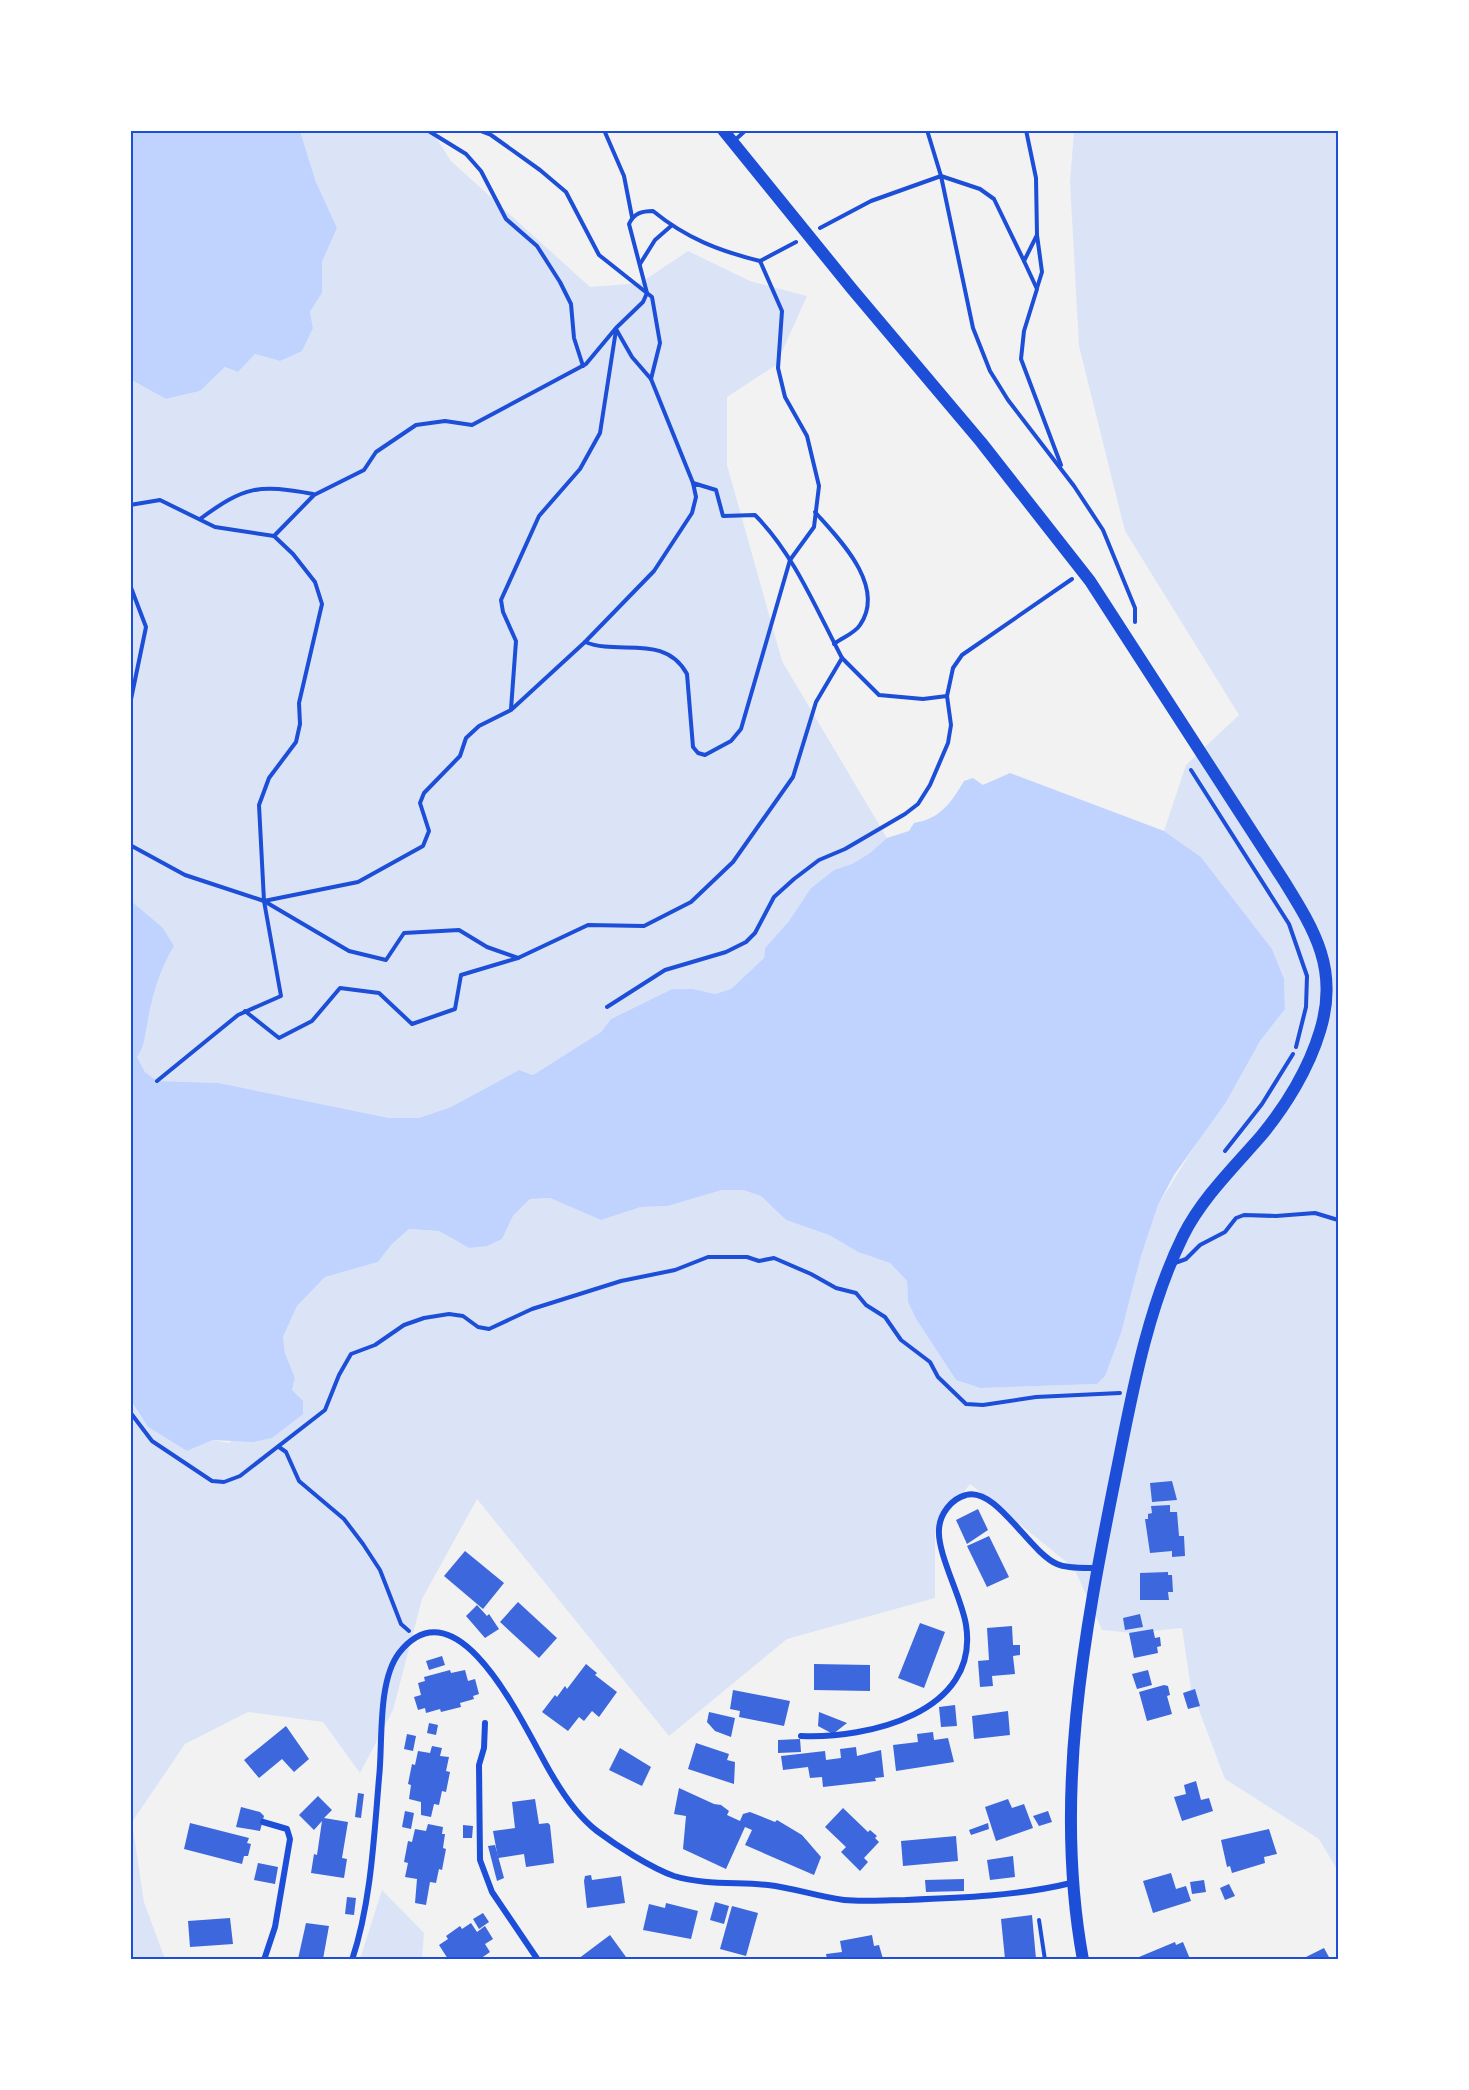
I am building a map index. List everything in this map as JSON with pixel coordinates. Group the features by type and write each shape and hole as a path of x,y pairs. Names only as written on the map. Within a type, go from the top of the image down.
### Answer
{"main road":[{"path":"723,130 808,236 981,442 1090,581 1305,915 1322,950 1328,993 1320,1032 1286,1103 1188,1226 1169,1266 1132,1393 1097,1568 1074,1732 1071,1883 1083,1959"}],"street":[{"path":"801,1736 826,1737 872,1730 914,1714 948,1692 967,1654 966,1625 941,1543 939,1529 944,1511 958,1498 975,1493 985,1497 1029,1542 1058,1565 1097,1568"},
{"path":"352,1959 368,1880 380,1775 382,1713 390,1673 398,1654 416,1638 449,1635 460,1639 474,1650 499,1683 554,1778 590,1825 622,1847 671,1875 692,1880 781,1887 855,1901 944,1899 1071,1883"},
{"path":"485,1723 484,1748 479,1765 480,1860 492,1892 538,1959"},
{"path":"264,1822 287,1829 290,1839 275,1927 264,1959"}],"lane":[{"path":"732,142 746,130"},
{"path":"1169,1266 1186,1259 1200,1245 1225,1232 1236,1218 1244,1215 1276,1216 1314,1213 1338,1220"},
{"path":"1039,1920 1045,1959"}],"path":[{"path":"427,130 466,154 481,171 506,219 543,255 571,304 574,338 583,366"},
{"path":"478,130 491,135 566,192 599,255 652,297 660,343 651,379"},
{"path":"604,130 624,176 632,218"},
{"path":"927,130 941,176 973,328 990,371 1008,400 1063,471 1103,530 1135,608 1135,650"},
{"path":"1026,130 1036,178 1037,235 1042,272 1024,331 1021,359 1063,471"},
{"path":"274,536 314,495 364,470 376,452 416,425 444,421 472,425 583,366 616,328 643,302 647,293 629,224 632,218 642,212 653,211 671,226 720,251 760,261 871,201 941,176 980,189 994,199 1037,289"},
{"path":"640,265 655,240 671,226"},
{"path":"1024,261 1037,235"},
{"path":"585,642 598,648 642,646 658,649 681,664 687,674 693,747 698,753 705,755 731,741 741,729 775,621 782,582 790,560 814,527 819,486 807,436 785,398 778,368 782,311 760,261"},
{"path":"264,901 358,882 423,846 429,831 420,803 424,793 460,756 466,738 478,726 511,710 585,642 654,571 692,513 696,497 693,483 651,379 632,357 616,328"},
{"path":"511,710 516,641 503,612 501,600 539,516 580,470 600,433 616,328"},
{"path":"693,483 716,490 723,516 755,515 772,532 790,560 842,658 879,695 922,699 947,696"},
{"path":"200,519 227,500 255,489 274,487 314,495"},
{"path":"130,505 160,500 215,527 274,536 293,554 315,582 322,604 299,703 300,724 296,742 269,778 259,805 264,901 281,996 245,1010 157,1081"},
{"path":"816,512 853,555 863,575 866,600 864,617 859,627 834,644"},
{"path":"607,1007 665,970 726,952 746,942 755,933 774,897 794,879 819,860 845,849 918,804 930,785 948,743 951,725 947,696 953,668 962,655 1069,579 1090,581"},
{"path":"130,585 146,627 130,704"},
{"path":"245,1010 279,1038 312,1021 340,988 379,993 412,1024 455,1009 461,975 518,958 588,925 644,926 691,902 733,862 793,777 816,702 842,658"},
{"path":"1190,768 1290,924 1307,976 1306,1007 1295,1051 1262,1104 1218,1160"},
{"path":"130,845 185,875 264,901 350,951 386,960 404,933 459,930 487,947 518,958"},
{"path":"130,1412 144,1433 161,1449 212,1481 221,1483 240,1476 325,1410 339,1375 351,1354 375,1345 404,1325 424,1317 449,1314 463,1316 478,1327 489,1329 532,1309 621,1281 675,1270 708,1257 747,1257 759,1261 774,1258 812,1274 836,1288 856,1293 866,1305 885,1317 901,1340 930,1362 938,1377 966,1404 983,1405 1036,1397 1132,1393"},
{"path":"1116,1392 1119,1382"},
{"path":"279,1447 286,1452 299,1481 344,1519 363,1544 380,1570 401,1624 416,1638"}],"shaded area":[{"path":"300,131 432,131 451,161 590,287 640,283 688,251 750,281 807,296 776,365 727,397 727,465 782,661 887,838 870,853 852,864 834,870 811,888 789,921 765,948 764,958 731,989 715,994 693,989 672,989 611,1019 601,1032 533,1075 519,1070 451,1107 419,1118 389,1118 219,1083 157,1081 145,1072 137,1057 144,1042 157,985 174,946 131,901 130,380 166,399 200,391 225,367 238,372 255,354 280,361 313,328 310,312 322,293 322,262 337,228 316,182"},
{"path":"1074,131 1338,131 1338,1871 1319,1839 1225,1779 1191,1689 1182,1628 1132,1633 1102,1630 1074,1568 970,1484 935,1530 935,1598 787,1639 669,1736 477,1499 422,1599 393,1710 360,1773 323,1722 248,1712 185,1744 132,1822 144,1902 165,1959 131,1959 130,1401 148,1427 187,1451 213,1440 229,1443 292,1390 295,1378 285,1353 283,1337 297,1306 325,1277 378,1262 392,1244 409,1229 439,1231 469,1248 502,1239 513,1216 530,1199 550,1198 601,1220 641,1207 668,1206 722,1190 743,1190 761,1196 786,1220 829,1235 858,1252 890,1263 907,1281 908,1302 916,1319 956,1380 980,1388 1097,1384 1158,1205 1260,1041 1285,1009 1284,980 1272,949 1201,857 1164,831 1186,765 1239,715 1125,531 1079,346 1070,182"},
{"path":"382,1890 424,1933 422,1959 360,1959"}],"water":[{"path":"130,131 300,131 316,182 337,228 322,262 322,293 310,312 313,328 302,351 280,361 255,354 238,372 225,367 200,391 166,399 131,380"},
{"path":"1010,773 1164,831 1201,857 1272,949 1284,979 1285,1009 1260,1041 1226,1102 1174,1175 1158,1205 1140,1259 1121,1333 1105,1376 1097,1384 980,1388 956,1380 916,1319 908,1302 907,1281 890,1263 858,1252 829,1235 786,1220 761,1196 743,1190 722,1190 668,1206 641,1207 601,1220 550,1198 530,1199 513,1216 502,1239 487,1246 469,1248 439,1231 409,1229 392,1244 378,1262 325,1277 297,1306 283,1337 285,1353 295,1378 292,1390 303,1401 303,1414 272,1438 253,1442 213,1440 187,1451 148,1427 131,1401 131,901 163,928 174,946 157,984 144,1042 137,1057 145,1072 157,1081 219,1083 389,1118 419,1118 451,1107 519,1070 533,1075 601,1032 611,1019 672,989 693,989 715,994 731,989 764,958 765,948 789,921 811,888 834,870 852,864 870,853 887,838 909,831 914,823 938,814 949,803 964,781 973,778 983,785"}],"building":[{"path":"1172,1481 1177,1500 1152,1502 1150,1483"},
{"path":"1170,1505 1170,1512 1177,1512 1179,1536 1184,1536 1185,1556 1172,1557 1172,1551 1150,1553 1145,1519 1148,1519 1148,1514 1152,1513 1151,1506"},
{"path":"978,1509 988,1530 967,1544 956,1520"},
{"path":"989,1536 1009,1577 987,1587 967,1546"},
{"path":"465,1551 504,1583 483,1609 444,1576"},
{"path":"1168,1572 1168,1575 1172,1575 1173,1592 1168,1592 1169,1600 1140,1600 1140,1573"},
{"path":"518,1602 557,1638 539,1658 500,1622"},
{"path":"477,1605 487,1616 489,1614 499,1629 485,1638 466,1616"},
{"path":"1140,1614 1143,1627 1125,1630 1123,1618"},
{"path":"920,1623 945,1632 924,1688 898,1678"},
{"path":"1012,1626 1013,1645 1020,1645 1020,1655 1013,1656 1015,1674 992,1676 993,1686 980,1687 978,1661 989,1660 987,1628"},
{"path":"1153,1629 1155,1638 1160,1637 1161,1646 1157,1647 1158,1653 1134,1658 1129,1633"},
{"path":"442,1656 445,1665 429,1670 426,1661"},
{"path":"586,1664 597,1673 595,1675 617,1692 599,1717 592,1711 584,1721 579,1717 568,1731 542,1712 555,1695 557,1697 565,1686 567,1689"},
{"path":"814,1664 870,1665 870,1691 814,1690"},
{"path":"450,1670 451,1673 465,1670 468,1681 475,1679 479,1694 473,1696 474,1699 460,1703 461,1707 441,1712 440,1709 426,1713 425,1708 418,1710 414,1697 421,1695 418,1683 425,1681 424,1677"},
{"path":"1148,1670 1152,1685 1137,1689 1132,1674"},
{"path":"1168,1686 1170,1695 1167,1696 1172,1714 1147,1721 1139,1692"},
{"path":"1195,1689 1200,1706 1188,1709 1183,1693"},
{"path":"733,1690 790,1701 784,1726 739,1717 740,1711 730,1709"},
{"path":"955,1705 957,1726 941,1727 939,1707"},
{"path":"1008,1711 1010,1735 974,1739 972,1716"},
{"path":"709,1712 735,1718 731,1737 715,1731 707,1722"},
{"path":"819,1712 847,1723 833,1734 818,1726"},
{"path":"429,1723 438,1725 436,1735 427,1733"},
{"path":"286,1726 309,1759 294,1772 282,1759 259,1778 244,1760"},
{"path":"933,1732 934,1740 948,1738 954,1762 896,1771 893,1745 918,1742 917,1734"},
{"path":"407,1734 416,1736 413,1751 404,1749"},
{"path":"800,1739 801,1752 778,1753 778,1740"},
{"path":"696,1743 729,1754 727,1760 735,1762 734,1784 688,1769"},
{"path":"432,1746 442,1748 440,1756 449,1757 446,1771 450,1772 446,1792 442,1791 439,1805 434,1804 431,1817 421,1815 421,1802 409,1799 411,1785 408,1784 412,1764 415,1765 418,1751 430,1753"},
{"path":"856,1747 857,1756 881,1750 884,1777 875,1778 876,1781 823,1787 822,1777 810,1778 808,1767 783,1770 781,1756 825,1751 826,1760 841,1758 840,1749"},
{"path":"620,1748 651,1767 642,1786 609,1770"},
{"path":"1196,1781 1201,1800 1209,1798 1213,1811 1182,1821 1174,1797 1186,1794 1184,1785"},
{"path":"679,1788 721,1805 729,1811 727,1815 740,1821 743,1814 750,1812 775,1822 777,1820 802,1835 821,1857 814,1875 745,1845 752,1830 745,1827 726,1869 683,1849 686,1816 674,1814"},
{"path":"358,1793 364,1794 361,1818 355,1817"},
{"path":"318,1796 332,1810 324,1818 348,1822 342,1858 347,1859 344,1878 311,1873 314,1854 317,1855 322,1821 314,1830 299,1815"},
{"path":"535,1799 539,1824 548,1823 550,1825 554,1863 526,1867 524,1854 498,1858 493,1831 515,1828 512,1802"},
{"path":"1008,1799 1012,1808 1024,1804 1033,1828 996,1841 985,1807"},
{"path":"241,1807 260,1812 264,1816 260,1831 236,1827"},
{"path":"843,1808 868,1832 870,1830 877,1836 875,1838 879,1842 864,1858 868,1862 860,1871 841,1852 846,1847 825,1827"},
{"path":"405,1811 414,1813 411,1829 402,1827"},
{"path":"1048,1811 1052,1822 1039,1826 1033,1816"},
{"path":"190,1823 249,1838 247,1843 251,1844 248,1856 244,1856 242,1864 184,1849"},
{"path":"988,1823 989,1829 971,1835 969,1830"},
{"path":"428,1824 443,1827 442,1834 445,1834 443,1848 446,1849 442,1870 439,1869 436,1883 430,1882 426,1905 415,1903 417,1879 405,1877 408,1863 404,1862 408,1841 412,1842 415,1829 426,1831"},
{"path":"463,1825 473,1826 472,1838 463,1838"},
{"path":"1269,1829 1277,1854 1264,1857 1265,1863 1232,1873 1230,1866 1227,1867 1221,1840"},
{"path":"956,1836 958,1861 903,1866 901,1841"},
{"path":"495,1845 504,1878 497,1881 488,1846"},
{"path":"1013,1856 1015,1877 990,1880 987,1860"},
{"path":"258,1863 278,1867 275,1884 254,1880"},
{"path":"1171,1873 1176,1889 1186,1886 1191,1901 1153,1913 1143,1881"},
{"path":"591,1875 592,1880 621,1876 625,1903 587,1908 584,1881 585,1876"},
{"path":"964,1879 964,1891 926,1892 925,1880"},
{"path":"1204,1880 1206,1892 1192,1894 1190,1882"},
{"path":"1229,1884 1235,1896 1225,1900 1220,1888"},
{"path":"347,1897 356,1898 354,1915 345,1914"},
{"path":"715,1902 729,1906 724,1924 710,1920"},
{"path":"666,1903 698,1911 691,1939 643,1930 649,1904 665,1908"},
{"path":"732,1906 758,1913 746,1956 720,1949"},
{"path":"483,1913 489,1922 479,1929 473,1919"},
{"path":"1032,1915 1036,1959 1005,1959 1001,1919"},
{"path":"230,1918 233,1944 190,1947 188,1921"},
{"path":"306,1923 329,1926 323,1959 298,1959"},
{"path":"471,1923 477,1932 485,1926 493,1939 485,1944 490,1952 480,1959 448,1959 439,1945 448,1939 446,1936 460,1926 462,1929"},
{"path":"610,1935 626,1957 623,1959 578,1959"},
{"path":"872,1935 874,1946 879,1945 883,1959 827,1959 826,1954 842,1952 840,1941"},
{"path":"1175,1942 1176,1945 1183,1942 1190,1959 1140,1959 1139,1957"},
{"path":"1324,1948 1330,1959 1302,1959"}]}
